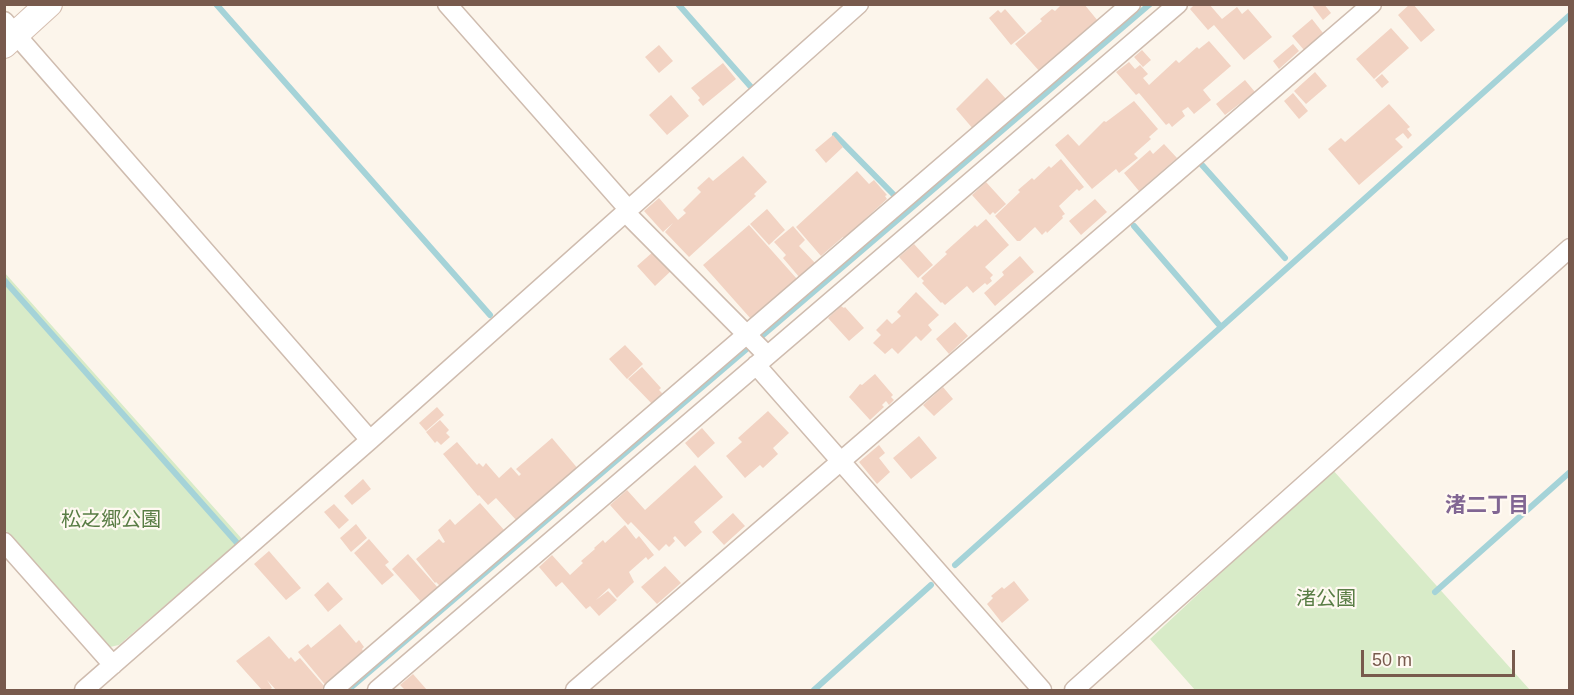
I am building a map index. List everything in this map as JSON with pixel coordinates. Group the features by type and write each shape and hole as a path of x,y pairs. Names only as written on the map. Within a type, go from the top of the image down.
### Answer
{"street":[{"path":"50,4 8,33 369,440"},
{"path":"447,4 627,211 756,348 841,461 1042,690"},
{"path":"84,690 859,4"},
{"path":"377,690 756,348 1131,4"},
{"path":"333,690 1178,4"},
{"path":"575,690 1372,4"},
{"path":"1074,690 1569,248"},
{"path":"4,542 113,665"}],"green space":[{"name":"松之郷公園","path":"4,272 242,539 119,645 110,647 5,530"},
{"name":"渚公園","path":"1332,469 1530,690 1195,690 1150,639"}],"building":[{"path":"1062,4 1084,4 1098,21 1041,73 1015,44 1042,21 1040,19 1052,9 1055,11"},
{"path":"1195,4 1209,4 1222,19 1237,7 1242,14 1248,9 1272,37 1244,60 1214,25 1208,30 1190,9"},
{"path":"1311,4 1324,4 1331,13 1323,20"},
{"path":"1413,4 1435,30 1421,42 1398,15"},
{"path":"1005,9 1026,33 1011,45 989,18 998,10 1001,13"},
{"path":"1312,19 1323,33 1304,50 1292,36"},
{"path":"1391,28 1409,48 1374,79 1356,59"},
{"path":"1209,41 1231,66 1203,90 1211,100 1194,114 1188,107 1182,111 1185,116 1172,127 1169,123 1166,125 1139,93 1136,95 1116,72 1129,62 1135,69 1140,65 1148,74 1143,78 1149,85 1176,60 1179,63 1197,47 1199,49"},
{"path":"1293,44 1299,51 1279,69 1273,61"},
{"path":"659,45 673,61 659,73 645,57"},
{"path":"1142,50 1151,60 1143,67 1134,57"},
{"path":"723,63 736,79 703,106 698,100 700,98 691,88"},
{"path":"1315,72 1327,86 1306,104 1294,91"},
{"path":"1382,74 1389,82 1382,88 1375,80"},
{"path":"987,78 1006,99 974,130 956,109"},
{"path":"1245,80 1255,92 1225,115 1216,104"},
{"path":"1293,93 1308,111 1299,119 1284,101"},
{"path":"671,95 689,116 667,135 649,115"},
{"path":"1134,101 1158,129 1149,137 1151,139 1134,154 1138,158 1119,173 1116,169 1092,189 1055,145 1068,134 1079,146 1104,121 1106,122"},
{"path":"1389,104 1410,127 1407,129 1412,135 1408,139 1403,133 1395,139 1403,147 1359,185 1328,149 1341,138 1345,142"},
{"path":"833,135 843,147 826,163 815,150"},
{"path":"1164,144 1177,158 1139,191 1124,173 1150,150 1153,154"},
{"path":"743,156 767,182 754,194 756,196 689,257 665,232 673,223 663,232 644,211 659,198 678,220 686,213 683,210 701,192 697,188 709,177 713,181"},
{"path":"1061,159 1084,187 1079,191 1077,189 1059,206 1065,214 1047,233 1046,231 1042,235 1035,227 1020,241 1017,241 995,216 1020,192 1018,190"},
{"path":"857,171 869,184 874,180 887,195 885,196 887,199 864,220 867,223 847,241 843,237 821,256 796,227"},
{"path":"986,182 1006,204 995,214 993,212 990,215 972,195"},
{"path":"1095,199 1107,212 1081,235 1069,221"},
{"path":"767,209 785,230 769,245 750,224"},
{"path":"986,219 1009,245 985,267 993,275 990,278 992,281 987,285 985,283 973,293 967,286 945,305 941,303 922,283 924,281 921,278 947,254 945,252 975,225 977,227"},
{"path":"749,225 797,279 751,319 703,265"},
{"path":"793,226 805,240 799,246 816,264 800,278 783,258 786,255 774,242"},
{"path":"914,244 933,265 918,278 899,257"},
{"path":"654,251 672,270 655,286 637,266"},
{"path":"1020,256 1034,272 995,306 984,293"},
{"path":"916,292 939,315 928,325 932,330 921,341 916,336 898,354 892,348 885,354 873,343 881,335 876,330 887,319 892,324 901,316 897,312"},
{"path":"841,306 845,307 864,328 849,341 828,318"},
{"path":"955,322 968,336 949,354 936,339"},
{"path":"625,345 643,364 627,379 609,359"},
{"path":"642,367 661,388 659,390 665,396 654,406 628,379"},
{"path":"875,374 893,395 891,397 894,400 889,405 886,401 882,405 884,407 870,420 849,397 860,384 862,385"},
{"path":"943,387 953,399 934,416 923,405"},
{"path":"437,407 444,415 426,431 419,423"},
{"path":"768,411 789,433 773,448 778,454 763,468 760,465 745,478 726,456 742,442 738,438"},
{"path":"440,420 449,430 446,433 450,437 441,445 437,441 435,443 426,432"},
{"path":"702,428 715,443 698,458 685,443"},
{"path":"919,436 937,458 911,479 893,458"},
{"path":"552,438 579,470 567,476 555,487 556,489 517,521 496,498 488,505 478,496 443,454 457,442 477,465 479,463 483,467 486,463 499,478 511,467 519,476 521,474 516,469"},
{"path":"879,445 885,453 879,458 890,472 877,484 859,462"},
{"path":"695,465 723,497 694,522 702,532 685,547 675,536 673,538 675,541 669,547 666,544 659,551 631,522 628,525 610,505 627,490 645,510"},
{"path":"363,479 371,489 352,505 344,496"},
{"path":"480,503 505,531 465,568 463,566 440,586 416,559 439,539 445,542 438,530 450,519 455,525"},
{"path":"334,504 349,520 339,529 324,512"},
{"path":"733,513 745,526 724,545 712,532"},
{"path":"356,524 367,538 351,552 340,538"},
{"path":"625,525 636,539 639,536 654,555 648,560 646,557 629,572 634,582 617,598 609,588 596,600 608,591 617,600 599,616 590,606 586,609 562,582 556,587 539,567 552,555 570,575 594,548 603,540 605,543"},
{"path":"369,539 389,562 385,565 394,575 382,585 354,553"},
{"path":"269,551 301,588 286,600 254,564"},
{"path":"408,554 439,589 422,603 392,569"},
{"path":"665,566 681,583 657,604 641,587"},
{"path":"1014,581 1029,600 1002,623 987,604 993,598 991,596"},
{"path":"328,582 343,599 328,612 314,595"},
{"path":"340,624 356,643 359,640 364,647 363,651 327,687 298,652 308,644 311,648"},
{"path":"269,636 289,659 291,657 295,662 300,658 325,687 320,690 276,690 267,680 272,688 262,690 236,661"},
{"path":"413,674 427,690 405,690 400,685"}],"waterway":[{"path":"216,4 490,315"},
{"path":"678,4 751,87"},
{"path":"348,690 1150,4"},
{"path":"955,565 1570,15"},
{"path":"835,135 895,196"},
{"path":"1202,165 1285,258"},
{"path":"1134,226 1221,327"},
{"path":"4,280 238,544"},
{"path":"1435,592 1570,472"},
{"path":"814,690 931,585"}],"district":[{"name":"渚二丁目","path":"1487,506"}]}
